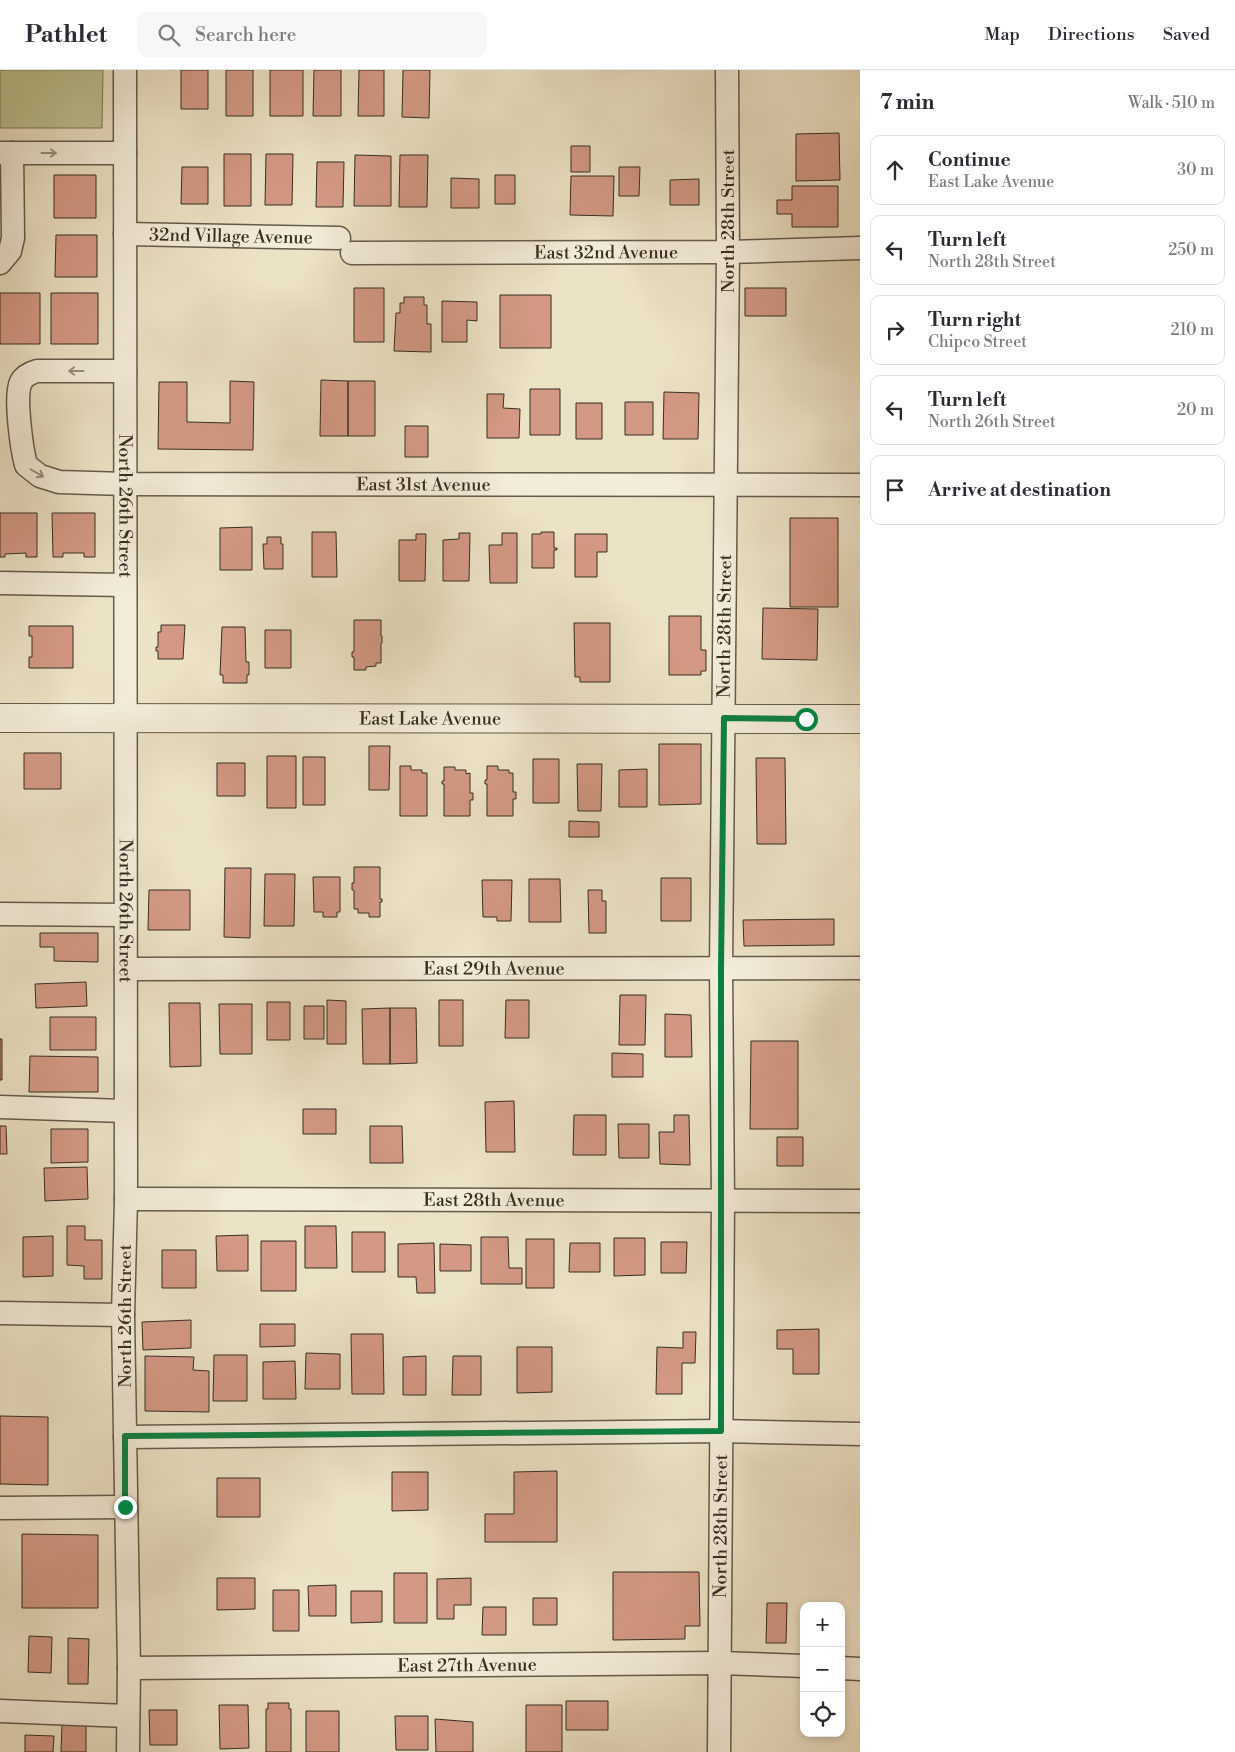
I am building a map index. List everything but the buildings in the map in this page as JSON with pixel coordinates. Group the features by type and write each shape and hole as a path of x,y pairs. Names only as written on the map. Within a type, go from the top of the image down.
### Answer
{"street":[{"name":"North 26th Street","path":"125,70 124,484 126,717 124,915 126,969 126,1199 123,1315 128,1752"},
{"name":"North 28th Street","path":"719,1752 723,1202 721,968 728,252 727,70"},
{"path":"0,263 10,251 13,238 6,153 125,153"},
{"name":"32nd Village Avenue","path":"124,234 345,245"},
{"name":"East 32nd Avenue","path":"345,245 728,252 860,248"},
{"name":"East 31st Avenue","path":"124,371 37,371 28,374 22,380 19,388 10,431 21,448 26,466 40,476 59,482 124,484 860,485"},
{"path":"0,583 125,585"},
{"name":"East Lake Avenue","path":"0,718 860,719"},
{"path":"0,914 124,915"},
{"name":"East 29th Avenue","path":"126,969 860,968"},
{"path":"0,1107 125,1111"},
{"name":"East 28th Avenue","path":"126,1199 860,1201"},
{"path":"0,1313 123,1315"},
{"path":"125,1436 721,1431 860,1434"},
{"path":"0,1508 125,1507"},
{"name":"East 27th Avenue","path":"128,1668 720,1663 800,1666"},
{"path":"845,1668 860,1669"},
{"path":"0,1711 127,1716"}],"green space":[{"path":"0,70 103,70 102,128 0,128"}],"route":[{"path":"125,1507 125,1436 721,1431 723,1202 721,968 724,718 806,719"}]}
